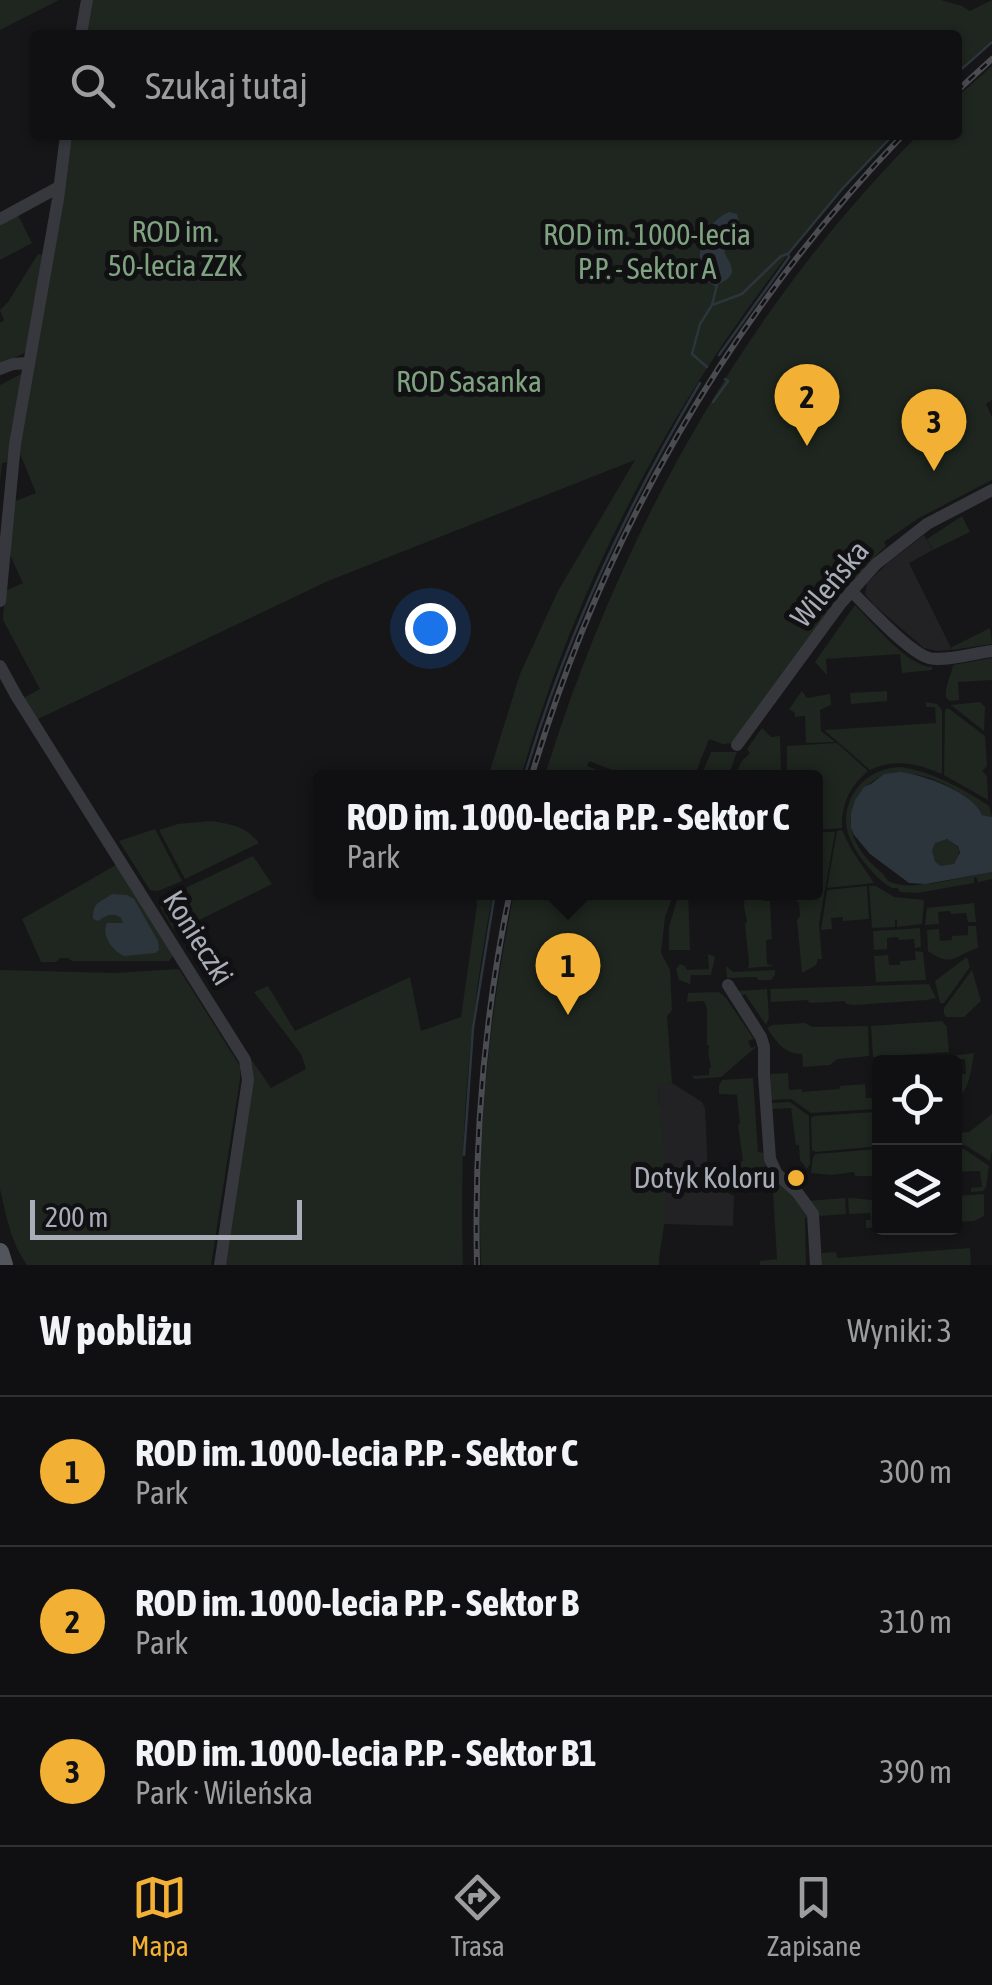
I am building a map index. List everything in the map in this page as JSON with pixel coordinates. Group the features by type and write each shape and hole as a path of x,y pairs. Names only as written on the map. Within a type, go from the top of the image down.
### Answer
{"main road":[{"path":"0,1252 4,1265"}],"street":[{"path":"82,30 87,0"},
{"path":"0,601 10,486 65,140"},
{"path":"0,218 59,188"},
{"path":"0,368 28,362"},
{"name":"Wileńska","path":"737,745 851,591 883,557 927,524 992,490"},
{"path":"851,591 910,647 928,658 992,651"},
{"name":"Konieczki","path":"0,666 245,1060 248,1080 220,1265"},
{"path":"728,985 762,1037 770,1159 777,1174 798,1192 814,1214 816,1265"}],"shaded area":[{"path":"729,212 737,214 741,230 724,252 732,272 715,286 703,279 700,250 713,224"},
{"path":"802,372 821,381 824,394 822,409 808,423 787,419 775,391 786,378 794,381"},
{"path":"924,535 933,550 909,563 952,650 924,648 865,594 867,583"},
{"path":"900,772 934,781 969,799 982,815 992,817 992,872 926,884 909,883 870,854 854,835 851,813 864,787 884,774","holes":["947,839 958,846 960,853 954,864 941,866 935,862 935,843"]},
{"path":"112,894 134,899 158,941 159,950 124,956 112,947 105,933 107,923 123,923 121,918 112,915 98,921 93,919 93,913"},
{"path":"672,1083 705,1108 708,1174 717,1187 734,1196 733,1226 664,1224 658,1084"}],"green space":[{"path":"0,0 59,0 0,30"},
{"path":"93,0 941,0 970,11 992,0 992,40 962,67 962,30 88,30"},
{"path":"992,66 992,400 986,404 992,417 992,480 919,518 884,542 886,546 864,567 733,743 709,739 697,770 612,770 589,761 587,766 598,770 547,770 574,689 648,516 741,354 795,277 854,204 913,140 962,140 962,93"},
{"path":"70,140 887,140 829,204 771,277 667,433 583,601 549,688 523,770 490,770 520,674 558,591 635,460 328,581 36,720 23,698 40,689 3,620 5,591 23,583 9,553 13,502 36,493 19,451"},
{"path":"17,213 32,243 0,260 0,222"},
{"path":"38,254 43,255 26,352 0,365 0,323 4,320 0,310"},
{"path":"23,373 7,462 2,463 0,482 0,385"},
{"path":"962,516 970,532 933,550 927,539"},
{"path":"855,605 902,652 932,670 902,673 900,654 826,659 827,675 815,662"},
{"path":"990,628 992,644 952,650 952,647"},
{"path":"992,658 992,680 958,682 959,700 946,697 953,665"},
{"path":"802,691 807,698 830,694 831,705 820,710 821,731 835,742 806,743 805,716 795,717 789,709"},
{"path":"887,691 887,701 851,704 850,693"},
{"path":"926,702 937,704 942,710 942,774 906,764 870,770 824,730 936,723 935,707 926,707"},
{"path":"980,702 985,707 984,731 951,705"},
{"path":"948,708 985,736 987,766 982,771 987,776 988,800 944,775"},
{"path":"762,728 771,737 780,736 781,770 738,770 750,753 747,749"},
{"path":"837,743 868,771 848,796 842,828 823,829 823,770 787,770 787,746"},
{"path":"711,752 737,752 731,770 704,770"},
{"path":"901,767 958,787 989,806 992,817 982,815 963,795 936,780 914,774 884,774 861,791 852,810 852,831 867,858 889,882 900,885 930,884 992,872 992,879 978,882 976,877 974,883 917,893 900,892 868,867 854,847 847,827 851,798 870,776"},
{"path":"212,821 238,827 259,843 185,879 159,830"},
{"path":"155,829 182,881 158,891 150,890 119,841"},
{"path":"842,830 874,883 827,888 837,831"},
{"path":"823,832 835,832 819,924 822,959 802,973 797,902 823,900"},
{"path":"945,839 955,843 959,853 955,863 945,867 935,863 931,853 935,843"},
{"path":"253,856 272,884 174,930 160,907 162,899"},
{"path":"116,865 173,956 169,961 60,958 56,962 41,962 22,919"},
{"path":"867,886 869,919 831,918 832,929 821,930 827,890"},
{"path":"869,886 894,897 924,900 922,924 897,927 895,920 895,927 872,928"},
{"path":"477,900 492,900 468,1078 463,1265 225,1265 249,1056 271,1088 306,1069 301,1054 254,992 268,986 295,1031 410,977 421,1031 461,1017"},
{"path":"513,900 671,900 661,953 670,970 672,1010 667,1016 672,1083 658,1085 665,1195 659,1265 481,1265 486,1078"},
{"path":"677,900 688,900 690,950 669,950 669,927"},
{"path":"744,900 770,901 772,939 766,940 767,964 774,966 748,968"},
{"path":"974,903 976,922 968,922 966,913 950,911 938,912 939,924 925,925 927,908"},
{"path":"968,926 976,926 978,948 949,960 928,951 927,930 939,929 940,941 952,940 952,936 968,935"},
{"path":"920,928 921,947 915,948 914,939 898,937 887,938 887,949 874,950 873,931"},
{"path":"915,951 923,952 926,980 876,982 874,956 888,955 889,965 900,965 900,961 916,960"},
{"path":"708,954 715,957 711,975 691,975 690,984 679,980 676,969 680,964 687,970 709,969"},
{"path":"967,957 970,967 944,1003 940,1003 935,981"},
{"path":"726,966 733,972 775,970 775,975 771,980 727,978"},
{"path":"179,969 240,1066 211,1265 27,1265 13,1238 0,1189 0,970 115,973"},
{"path":"972,970 981,1001 964,1017 946,1017 944,1008"},
{"path":"929,984 936,998 854,1005 845,1001 771,1002 770,989"},
{"path":"767,989 766,1025 745,994 739,997 735,991"},
{"path":"719,992 754,1039 748,1041 751,1048 757,1046 721,1077 694,1079 692,1076 709,1075 711,1067 707,1009 704,1001 687,1002 688,993"},
{"path":"942,1021 947,1027 949,1052 873,1055 871,1026"},
{"path":"805,1023 813,1027 868,1026 869,1056 803,1067 802,1054 786,1049 767,1028"},
{"path":"974,1053 962,1093 965,1059 959,1055"},
{"path":"788,1073 789,1090 802,1092 865,1084 872,1109 811,1113 791,1099 771,1100 770,1074"},
{"path":"753,1078 758,1152 765,1153 766,1166 757,1171 724,1173 723,1170 741,1169 743,1161 737,1095 719,1094 719,1086 722,1080"},
{"path":"790,1102 809,1116 807,1169 796,1145 791,1108 771,1109 772,1103"},
{"path":"872,1112 872,1147 812,1150 814,1116"},
{"path":"992,1114 990,1161 962,1145 962,1132 969,1132"},
{"path":"962,1149 989,1166 986,1187 971,1192 971,1188 982,1187 980,1171 962,1172"},
{"path":"872,1150 872,1176 855,1176 854,1172 811,1173 816,1154"},
{"path":"772,1176 799,1200 810,1217 805,1218 806,1265 760,1265 760,1261 777,1259"},
{"path":"984,1194 984,1216 962,1222 962,1196"},
{"path":"845,1198 846,1214 820,1216 808,1201"},
{"path":"848,1198 872,1200 872,1228 866,1228 870,1213 849,1214"},
{"path":"970,1248 971,1265 822,1265 822,1253 836,1252 837,1258"}],"waterway":[{"path":"962,69 992,42"},
{"path":"719,355 788,254 888,140"},
{"path":"717,285 712,305 742,294 787,254"},
{"path":"707,367 692,354 700,324 712,305"},
{"path":"713,402 728,381 725,379"},
{"path":"526,770 578,624 647,478 700,383"},
{"path":"464,1155 473,1028 494,900"}],"railway":[{"path":"962,86 992,59"},
{"path":"534,770 595,601 678,434 781,278 898,140"},
{"path":"477,1265 477,1171 483,1078 493,985 509,900"}],"place":[{"name":"ROD im. 1000-lecia P.P. - Sektor B","path":"807,446"},
{"name":"ROD im. 1000-lecia P.P. - Sektor B1","path":"934,471"},
{"name":"ROD im. 1000-lecia P.P. - Sektor C","path":"568,1015"},
{"name":"Dotyk Koloru","path":"796,1178"}],"park label":[{"name":"ROD im. 50-lecia ZZK","path":"175,249"},
{"name":"ROD im. 1000-lecia P.P. - Sektor A","path":"647,252"},
{"name":"ROD Sasanka","path":"469,382"}]}
